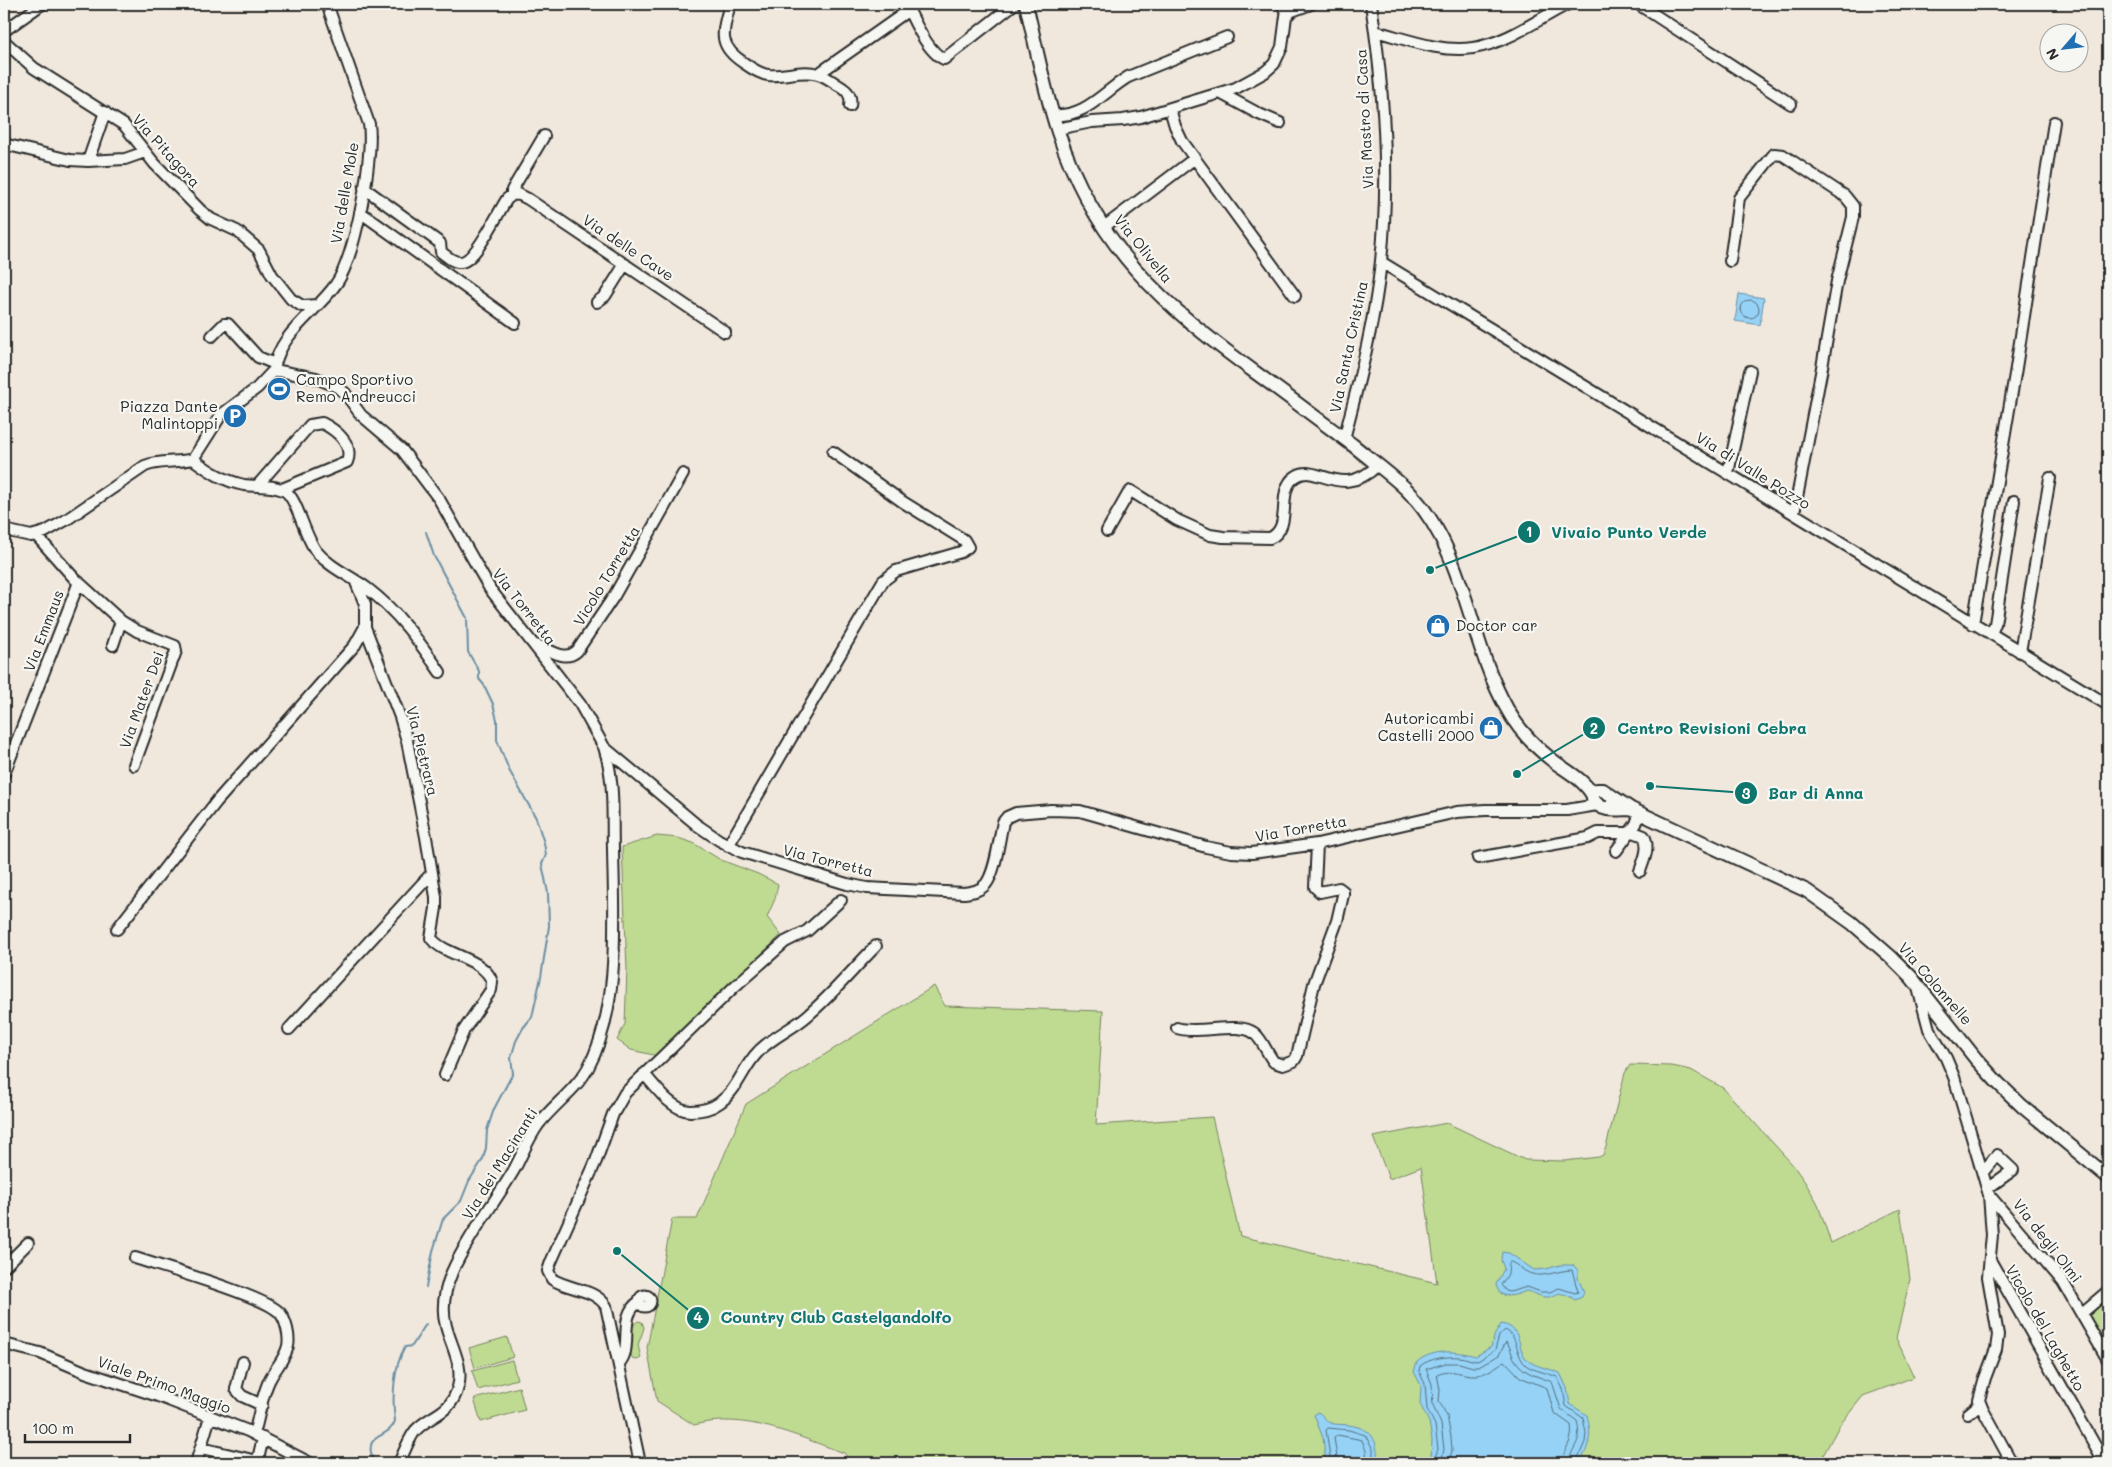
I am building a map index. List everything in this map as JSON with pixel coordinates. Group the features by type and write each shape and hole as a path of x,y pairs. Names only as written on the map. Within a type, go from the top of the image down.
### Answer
{"main road":[{"name":"Via Olivella","path":"1026,4 1057,129 1078,183 1104,227 1138,273 1189,323 1344,439"},
{"name":"Via Colonnelle","path":"1344,439 1378,465 1416,500 1445,545 1462,586 1491,675 1512,717 1536,746 1597,798 1635,811 1816,897 1868,936 1898,963 1917,984 1976,1059 1998,1083 2022,1106 2108,1177"},
{"name":"Via Colonnelle","path":"1597,798 1603,790 1635,811"}],"street":[{"path":"4,30 42,4"},
{"name":"Via delle Mole","path":"193,459 221,415 257,388 274,367 278,352 288,338 335,286 343,273 360,212 370,143 369,124 327,4"},
{"path":"730,4 723,33 726,46 734,56 766,74 818,74 847,91 850,98 850,106"},
{"path":"818,74 908,7 925,39 936,54 944,59 1014,4"},
{"path":"1282,4 1287,14"},
{"path":"1057,129 1092,122 1129,119 1170,109 1222,94 1259,76 1274,64 1281,50 1284,20 1287,14 1311,4"},
{"name":"Via Mastro di Casa","path":"1371,4 1385,150 1381,262"},
{"path":"1374,31 1430,45 1472,48 1504,37 1568,4"},
{"path":"1638,4 1791,104"},
{"path":"1053,115 1064,116 1076,113 1088,107 1114,85 1128,77 1227,38"},
{"name":"Via Pitagora","path":"4,41 34,68 106,112 128,128 164,174 206,215 237,231 260,250 274,278 295,302 302,306 317,305"},
{"path":"1222,94 1280,123"},
{"path":"1170,109 1178,134 1295,296"},
{"path":"88,161 106,112"},
{"path":"1973,624 2016,368 2054,122"},
{"path":"364,188 440,243 441,252 452,260 460,262 467,260 475,253 507,199 512,195 512,190 544,136"},
{"path":"4,144 70,160 125,159 145,152"},
{"path":"1730,261 1739,198 1774,154 1783,155 1843,195 1852,205 1853,216 1837,281 1822,373 1794,513"},
{"path":"1104,227 1195,158"},
{"name":"Via delle Cave","path":"512,195 518,194 528,199 725,332"},
{"path":"360,212 515,322"},
{"name":"Via Santa Cristina","path":"1344,439 1365,355 1381,262"},
{"name":"Via di Valle Pozzo","path":"1381,262 2108,705"},
{"path":"597,302 605,296 624,264"},
{"name":"Via Torretta","path":"212,336 224,324 228,324 258,357 274,367 316,378 336,386 345,393 361,414 402,450 439,499 490,589 580,704 604,747 674,808 706,832 728,846 770,862 867,888 959,893 975,891 986,883 991,873 1003,822 1007,817 1016,813 1051,810 1080,811 1196,845 1231,852 1264,852 1317,844 1468,811 1567,810 1597,798"},
{"path":"1728,473 1750,370"},
{"path":"4,530 24,535 36,535 66,520 148,465 155,463 180,462 193,459 220,477 239,484 282,490 347,462 349,450 342,438 324,424 317,422 310,425 257,486"},
{"path":"728,846 884,580 896,571 961,552 968,548 964,540 896,498 834,452"},
{"path":"1108,531 1131,491 1177,520 1210,535 1223,538 1270,538 1280,528 1286,488 1294,477 1308,473 1338,481 1352,481 1366,476 1378,465"},
{"name":"Vicolo Torretta","path":"535,645 563,656 571,656 577,651 618,589 683,474"},
{"path":"2020,652 2050,478"},
{"path":"282,490 293,500 305,533 317,552 331,565 369,590 396,614 440,672"},
{"path":"1991,634 1996,624 2014,501"},
{"name":"Via Mater Dei","path":"36,535 79,582 121,621 142,633 173,644 176,647 134,765"},
{"name":"Via Pietrara","path":"355,580 365,604 365,627 402,723 432,873 436,904 432,939 487,972 492,982 491,990 463,1033 444,1075"},
{"name":"Via Emmaus","path":"4,774 79,582"},
{"path":"113,645 121,621"},
{"path":"117,929 217,801 357,642 365,627"},
{"name":"Via dei Macinanti","path":"399,1463 415,1432 445,1410 459,1387 458,1362 446,1328 444,1313 447,1286 455,1266 537,1126 587,1070 601,1034 610,994 614,964 612,789 604,747"},
{"path":"1616,851 1636,824 1635,811"},
{"path":"1478,858 1588,838 1598,833 1630,832 1644,836 1646,841 1646,854 1640,871"},
{"path":"1177,1028 1187,1032 1210,1029 1248,1030 1254,1033 1274,1062 1284,1065 1294,1060 1297,1056 1314,984 1337,921 1343,895 1339,888 1320,892 1316,889 1317,844"},
{"path":"289,1029 432,873"},
{"path":"640,1463 609,1315 605,1304 591,1294 554,1280 548,1272 617,1106 625,1093 734,987 781,945 807,931 841,900"},
{"path":"644,1074 668,1100 680,1108 695,1111 718,1104 730,1092 757,1053 773,1038 799,1023 813,1011 876,946"},
{"name":"Vicolo del Laghetto","path":"1917,984 1930,1029 1954,1077 1988,1191 1992,1235 1988,1281 1998,1323 1998,1338 1981,1405"},
{"path":"1983,1172 1997,1155 2014,1170 1988,1191"},
{"name":"Via degli Olmi","path":"1988,1191 2064,1282 2108,1360"},
{"path":"4,1267 28,1243"},
{"path":"135,1258 250,1297 276,1309 284,1319 288,1345 284,1357 270,1379 262,1405 257,1462 201,1448"},
{"name":"Vicolo del Laghetto","path":"1990,1260 2105,1463"},
{"path":"2082,1313 2108,1291"},
{"path":"619,1363 624,1356 626,1326 633,1308 640,1302"},
{"name":"Viale Primo Maggio","path":"4,1344 40,1354 85,1372 158,1396 259,1436 310,1463"},
{"path":"243,1362 236,1389 242,1396 262,1405"},
{"path":"1968,1414 1981,1405 2012,1463"},
{"path":"196,1463 210,1417"}],"green space":[{"name":"Campo Sportivo Remo Andreucci","path":"269,382 290,384 288,397 268,394"},
{"path":"657,836 678,838 693,843 721,860 778,884 775,899 767,917 781,935 658,1056 631,1050 617,1040 625,1024 627,969 622,847"},
{"path":"934,986 945,1006 1103,1011 1096,1125 1212,1117 1240,1236 1437,1283 1421,1167 1389,1179 1373,1137 1447,1123 1525,1160 1564,1161 1599,1157 1603,1155 1606,1147 1625,1073 1630,1065 1672,1066 1691,1070 1723,1088 1792,1164 1817,1202 1831,1243 1900,1209 1910,1279 1896,1338 1914,1377 1863,1396 1839,1426 1819,1463 853,1463 844,1453 770,1427 732,1421 713,1421 694,1425 657,1401 647,1348 672,1219 697,1219 746,1104"},
{"path":"2108,1299 2108,1353 2088,1317"},
{"path":"638,1321 642,1322 644,1328 638,1345 641,1358 637,1360 633,1359 631,1355 630,1345 631,1333 635,1323"},
{"path":"507,1337 513,1357 475,1368 469,1348"},
{"path":"512,1360 517,1379 478,1390 472,1371"},
{"path":"519,1387 525,1410 481,1422 474,1399"}],"water":[{"path":"1739,294 1764,298 1760,325 1735,321"},
{"path":"1502,1252 1509,1253 1534,1270 1560,1265 1573,1265 1578,1270 1578,1278 1584,1292 1582,1297 1575,1300 1559,1293 1546,1297 1526,1291 1508,1296 1500,1293 1496,1284 1504,1269 1501,1260"},
{"path":"1501,1324 1509,1326 1514,1330 1522,1352 1530,1362 1560,1373 1567,1388 1570,1404 1587,1415 1589,1428 1588,1446 1579,1463 1427,1463 1431,1458 1432,1440 1429,1422 1420,1404 1421,1385 1414,1372 1417,1362 1430,1354 1445,1352 1476,1356 1491,1347 1495,1334"},
{"path":"1318,1412 1330,1423 1357,1427 1369,1433 1377,1448 1378,1463 1326,1463 1323,1438 1314,1415"}],"waterway":[{"path":"426,532 434,556 467,618 468,652 479,671 479,679 493,704 497,720 497,740 509,770 536,818 544,843 546,855 542,864 548,893 549,926 541,977 532,1017 516,1041 511,1058 513,1073 494,1109 487,1130 483,1159 469,1181 461,1201 443,1219 433,1251 426,1287"},
{"path":"374,1463 371,1453 373,1440 392,1427 395,1421 394,1383 401,1355 405,1347 412,1346 426,1324"}],"place":[{"name":"Campo Sportivo Remo Andreucci","path":"279,389"},
{"name":"Piazza Dante Malintoppi","path":"235,416"},
{"name":"Vivaio Punto Verde","path":"1430,570"},
{"name":"Doctor car","path":"1438,626"},
{"name":"Autoricambi Castelli 2000","path":"1491,728"},
{"name":"Centro Revisioni Cebra","path":"1517,774"},
{"name":"Bar di Anna","path":"1650,786"},
{"name":"Country Club Castelgandolfo","path":"617,1251"}]}
